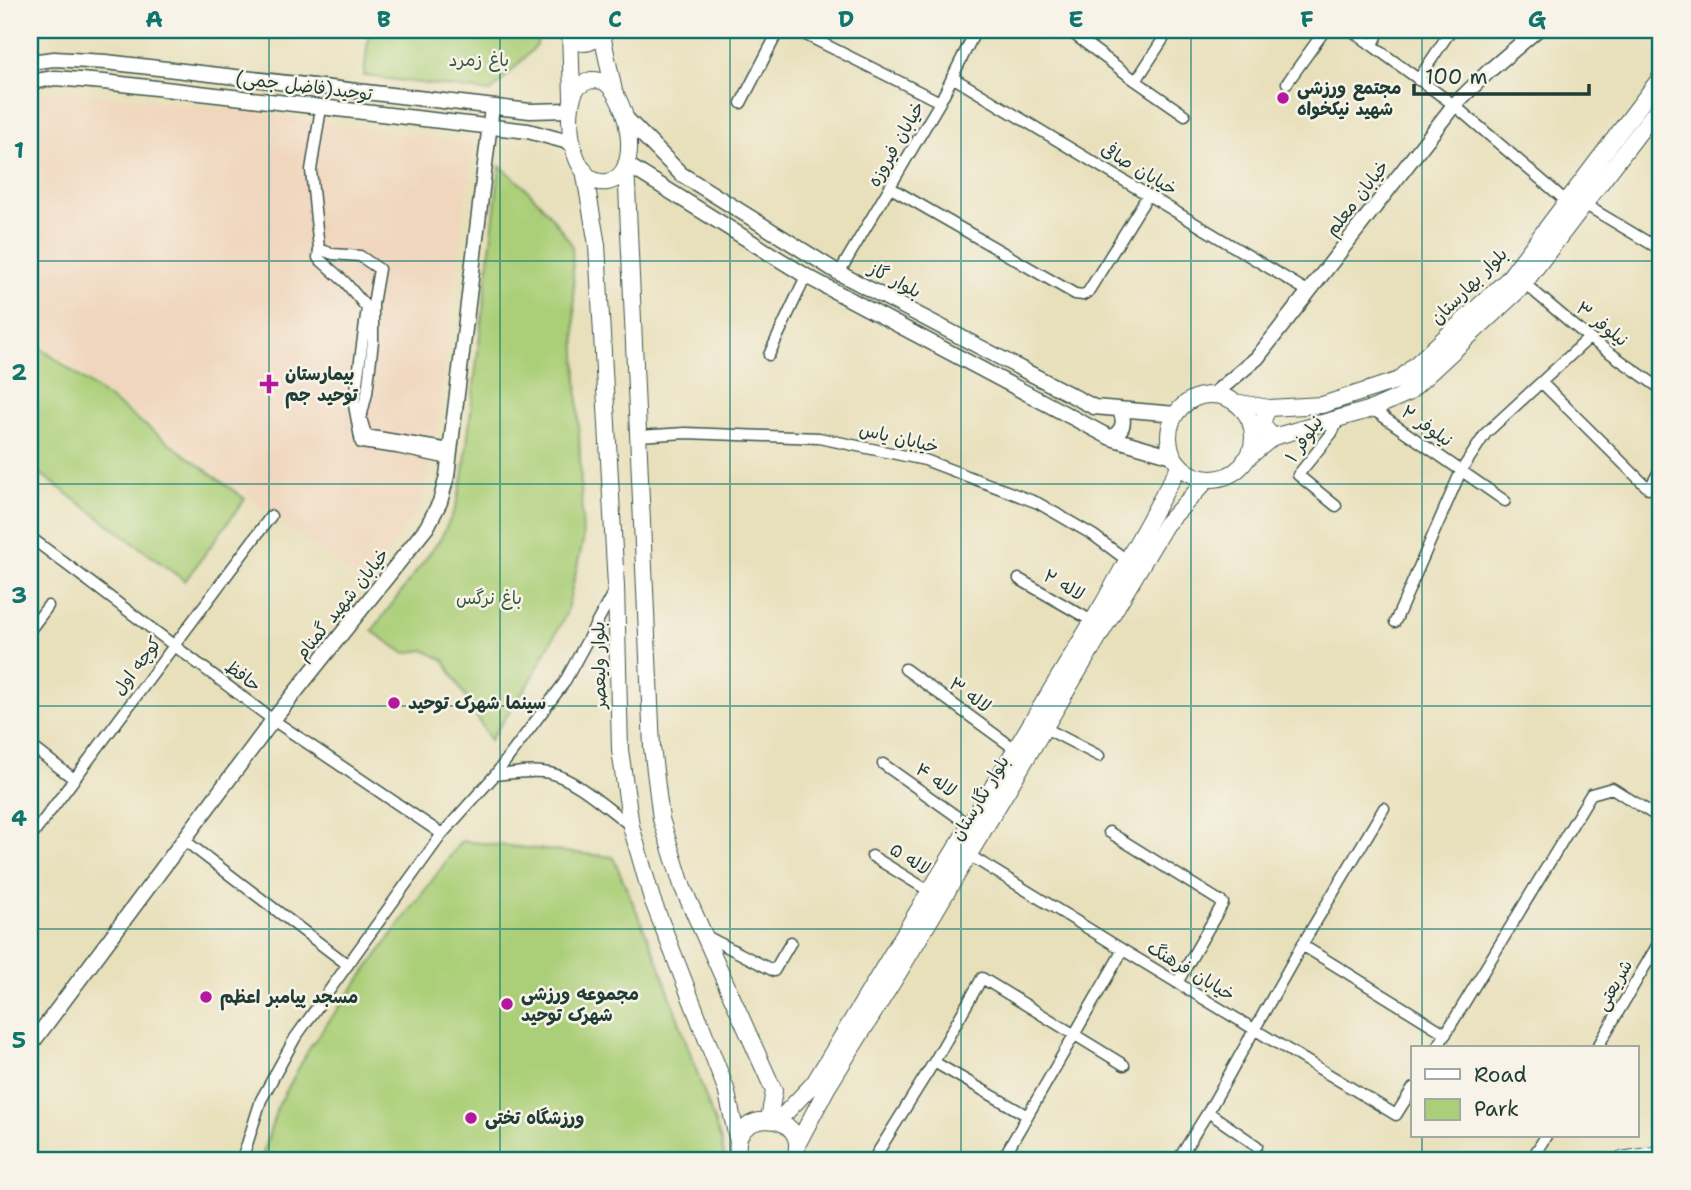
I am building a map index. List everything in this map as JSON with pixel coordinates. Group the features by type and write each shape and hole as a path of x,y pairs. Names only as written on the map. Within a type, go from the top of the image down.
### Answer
{"main road":[{"path":"570,31 575,40 587,43 595,39 600,30"},
{"path":"600,30 614,91 626,118 629,134 626,163 652,747 661,819 682,888 774,1091 773,1120 788,1128 795,1153"},
{"path":"570,31 572,143"},
{"name":"بلوار بهارستان","path":"1234,402 1269,408 1322,405 1399,380 1508,279 1661,77"},
{"path":"571,104 579,85 591,80 604,81 614,91"},
{"name":"بلوار بهارستان","path":"1245,460 1273,437 1372,409 1408,393 1524,283 1661,104"},
{"name":"بلوار ولیعصر","path":"572,143 584,170 597,245 616,586 620,750 631,826 652,899 726,1089 740,1160"},
{"path":"584,170 594,180 607,182 619,176 626,163"},
{"path":"1213,395 1234,402 1242,409 1251,428 1252,439 1245,460 1229,474 1208,479 1197,477 1177,460 1169,434 1176,414 1192,399 1213,395"},
{"path":"1269,408 1263,426 1273,437"},
{"name":"بلوار نگارستان","path":"738,1142 753,1122 773,1120 814,1083 1128,561 1177,460"},
{"name":"بلوار نگارستان","path":"795,1153 827,1088 1167,524 1208,479"},
{"path":"1621,1160 1661,1154"}],"street":[{"path":"741,103 779,30"},
{"path":"796,30 940,102"},
{"name":"خیابان فیروزه","path":"839,273 940,102 976,30"},
{"path":"1068,30 1185,115"},
{"path":"1136,80 1170,30"},
{"path":"1287,83 1325,30"},
{"path":"1351,30 1454,105 1566,201"},
{"path":"1373,45 1380,30"},
{"path":"1418,80 1451,30"},
{"name":"خیابان معلم","path":"1213,395 1257,358 1454,105 1537,30"},
{"name":"توحید(فاضل جمی)","path":"30,62 54,59 93,61 530,111 571,104"},
{"name":"خیابان صافی","path":"952,77 1309,292"},
{"name":"توحید(فاضل جمی)","path":"30,82 55,78 258,99 528,131 572,143"},
{"path":"258,99 260,80"},
{"name":"خیابان شهید گمنام","path":"30,1046 274,720 427,527 440,502 447,476 492,107"},
{"path":"321,108 311,170 319,253 367,309 354,405 361,443 449,454"},
{"name":"بلوار گاز","path":"626,118 681,174 839,273 1094,407 1176,414"},
{"path":"658,183 652,174 655,165 668,162"},
{"path":"626,163 806,276 1111,438 1177,460"},
{"path":"891,188 1075,294 1083,295 1088,292 1148,195"},
{"path":"1584,204 1661,250"},
{"path":"1651,244 1661,230"},
{"path":"319,253 360,256 379,269 373,304 373,341 367,393 361,418 366,435 449,454"},
{"path":"769,355 806,276"},
{"name":"نیلوفر ۳","path":"1524,283 1589,338 1661,389"},
{"path":"1395,622 1461,471 1486,433 1589,338"},
{"path":"1541,382 1649,489 1661,468"},
{"name":"نیلوفر ۲","path":"1372,409 1505,501"},
{"path":"1111,438 1119,433 1123,426 1120,411"},
{"name":"نیلوفر ۱","path":"1336,506 1298,475 1332,433 1340,417"},
{"name":"خیابان یاس","path":"639,436 685,433 819,438 925,460 1038,503 1128,561"},
{"name":"کوچه اول","path":"31,837 271,516"},
{"name":"حافظ","path":"30,537 274,720 442,834"},
{"name":"لاله ۲","path":"1019,579 1092,621"},
{"path":"242,1160 261,1100 295,1038 442,834 495,775 564,683 616,586"},
{"path":"30,630 48,606"},
{"name":"لاله ۳","path":"905,669 1015,749"},
{"path":"1045,728 1099,756"},
{"path":"30,745 74,779"},
{"name":"لاله ۴","path":"883,765 969,825"},
{"path":"495,775 552,773 570,782 631,826"},
{"path":"1438,1046 1591,794 1612,788 1661,819"},
{"path":"1178,1160 1384,808"},
{"path":"1109,832 1223,903 1177,983"},
{"path":"184,840 348,965"},
{"name":"خیابان فرهنگ","path":"969,855 1396,1115 1411,1091"},
{"name":"لاله ۵","path":"872,856 929,891"},
{"path":"704,935 774,971 791,942"},
{"name":"شریعتی","path":"1598,1046 1661,939"},
{"path":"1302,945 1446,1034"},
{"path":"1002,1160 1123,950"},
{"path":"873,1160 982,978 1124,1065"},
{"path":"934,1062 1026,1115"},
{"path":"1208,1112 1257,1146"},
{"path":"1531,1160 1545,1138"}],"shaded area":[{"name":"بیمارستان توحید جم","path":"70,92 191,104 472,144 436,433 424,499 365,585 30,335 30,93"}],"green space":[{"name":"باغ زمرد","path":"369,30 538,30 537,45 491,92 364,76"},
{"name":"باغ نرگس","path":"500,166 539,202 572,245 583,541 566,614 531,680 490,740 444,660 424,650 404,653 372,631 441,538 455,509 463,478"},
{"path":"30,340 245,499 185,581 30,466"},
{"name":"مجموعه ورزشی شهرک توحید","path":"461,841 613,857 658,961 721,1141 725,1160 261,1160 277,1108 310,1047"}],"place":[{"name":"مجتمع ورزشی شهید نیکخواه","path":"1283,98"},
{"name":"بیمارستان توحید جم","path":"269,384"},
{"name":"سینما شهرک توحید","path":"394,703"},
{"name":"مسجد پیامبر اعظم","path":"206,997"},
{"name":"مجموعه ورزشی شهرک توحید","path":"507,1004"},
{"name":"ورزشگاه تختی","path":"471,1118"}]}
